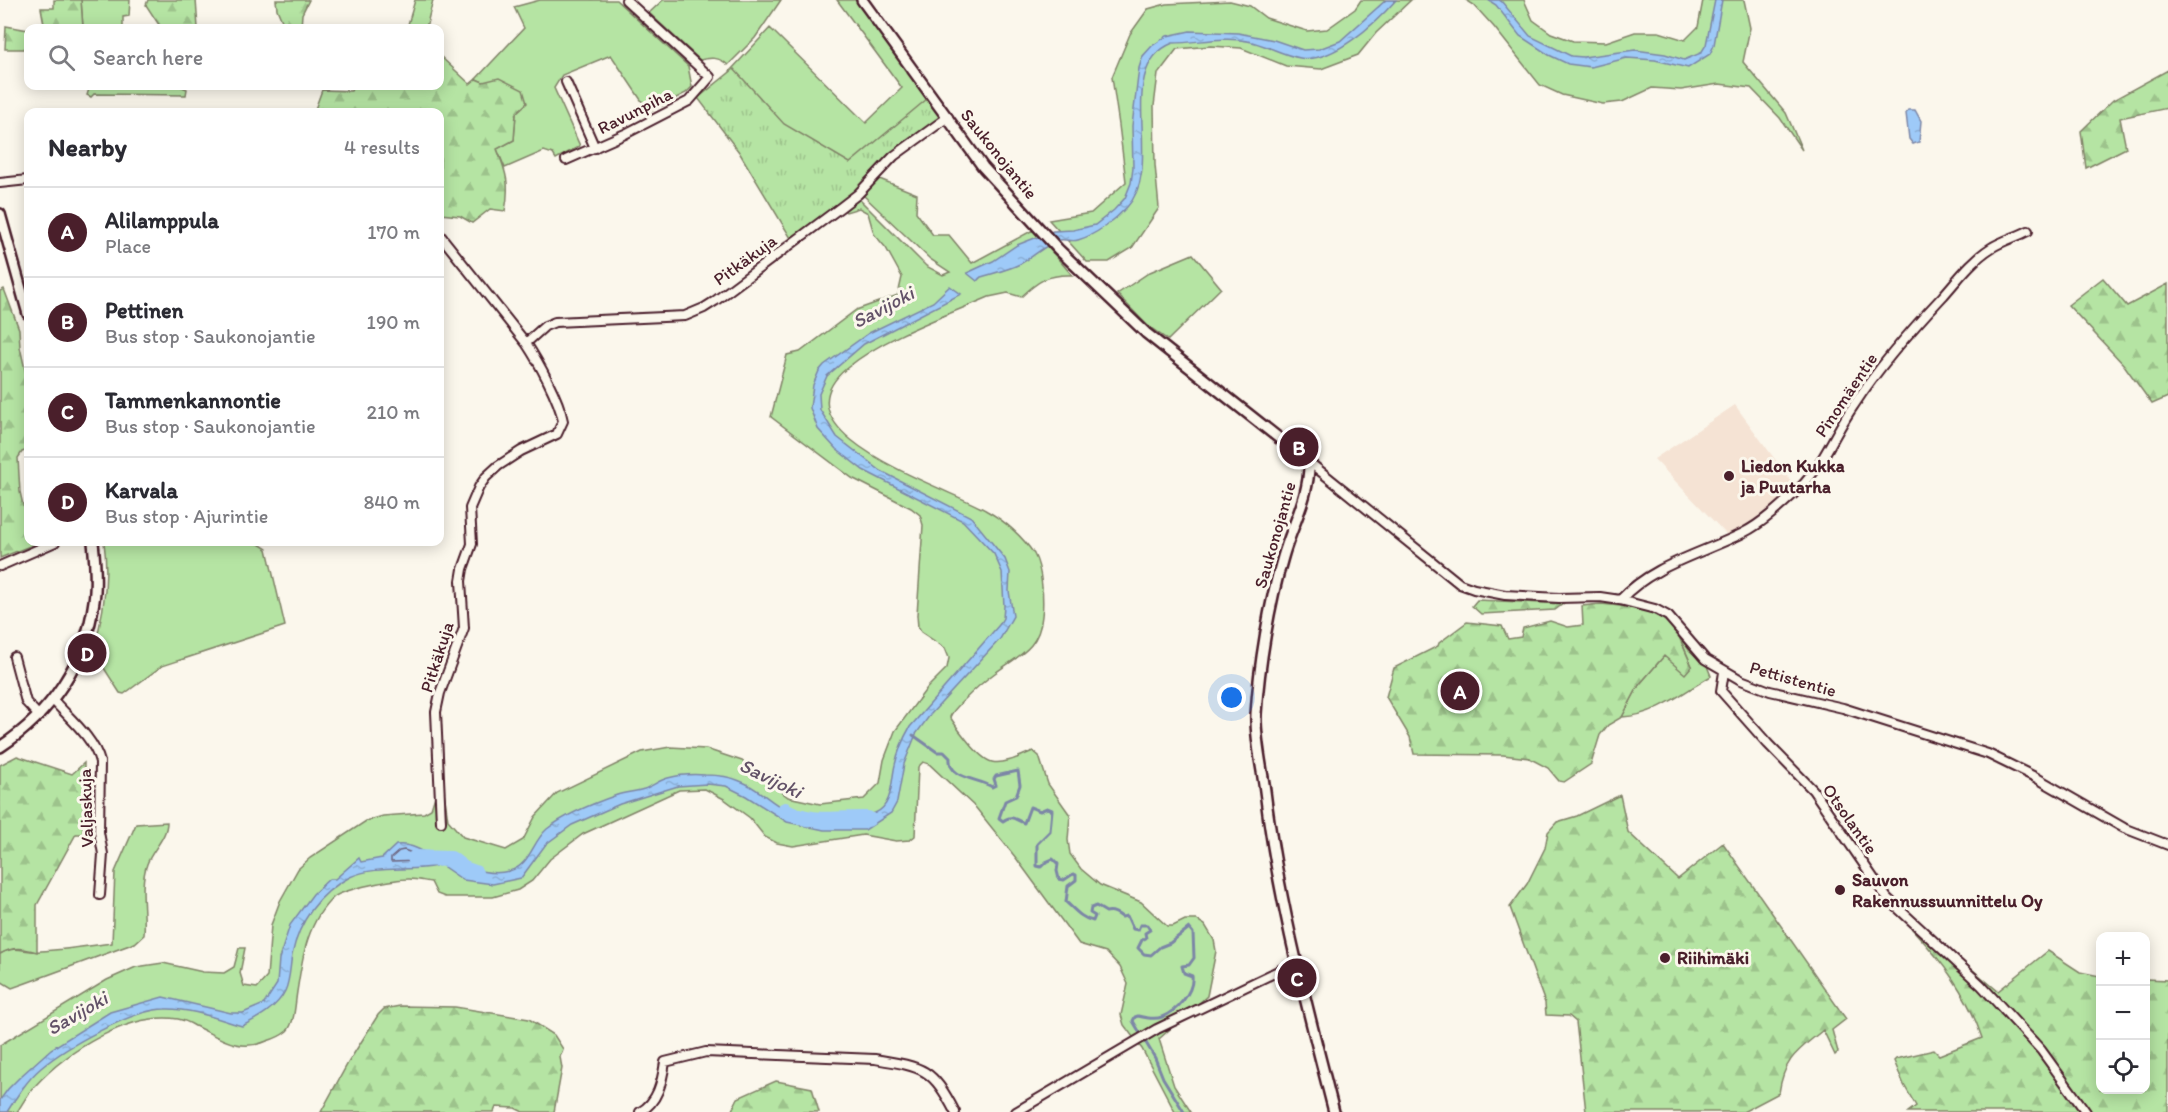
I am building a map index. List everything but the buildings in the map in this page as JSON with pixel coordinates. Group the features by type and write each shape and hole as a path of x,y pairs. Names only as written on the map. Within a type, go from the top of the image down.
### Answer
{"street":[{"name":"Ravunpiha","path":"566,160 689,101 710,77 626,0"},
{"name":"Saukonojantie","path":"862,0 983,166 1058,249 1146,333 1309,462 1310,477 1300,514 1283,555 1277,579 1260,669 1256,717 1271,843 1297,962 1334,1112"},
{"path":"566,82 595,148"},
{"name":"Pitkäkuja","path":"525,343 545,326 555,322 676,318 704,308 858,194 894,156 948,117"},
{"path":"0,183 24,180"},
{"path":"0,214 24,300"},
{"name":"Pinomäentie","path":"1620,600 1631,588 1647,577 1744,532 1801,487 1815,471 1852,407 1904,338 1968,267 1992,248 2028,231"},
{"name":"Pitkäkuja","path":"441,822 436,712 440,693 464,628 461,581 472,544 470,508 486,477 521,451 557,434 562,421 535,356 444,241"},
{"name":"Pettistentie","path":"1309,462 1460,584 1474,590 1505,595 1559,598 1600,597 1654,609 1668,616 1705,659 1724,672 1770,691 1843,708 1988,754 2035,777 2124,828 2168,845"},
{"path":"0,566 46,546"},
{"path":"0,747 39,716 53,700 72,670 89,629 94,600 93,546"},
{"path":"14,657 26,702 39,716"},
{"name":"Otsolantie","path":"1724,672 1721,691 1768,744 1814,790 1887,898 1981,985 2041,1050 2086,1112"},
{"name":"Valjaskuja","path":"53,700 98,753 100,762 99,832 103,854 100,895"},
{"path":"1016,1112 1148,1034 1297,962"},
{"path":"640,1112 650,1107 657,1093 665,1062 706,1052 876,1059 901,1063 933,1076 943,1088 955,1112"}],"shaded area":[{"name":"Liedon Kukka ja Puutarha","path":"1735,405 1796,488 1746,526 1728,536 1654,459"}],"green space":[{"path":"54,0 81,0 83,24 44,24 41,8 54,8"},
{"path":"81,0 130,0 129,16 123,17 123,24 83,24"},
{"path":"148,0 196,0 198,24 158,24 146,5"},
{"path":"276,0 309,0 302,14 301,24 283,24"},
{"path":"415,0 433,0 427,24 408,24"},
{"path":"540,0 616,0 688,66 692,87 686,93 649,112 611,55 562,75 554,88 580,146 556,159 553,154 544,151 505,168 497,149 514,140 516,113 483,82 476,79 524,28 514,7"},
{"path":"663,0 781,0 755,38 728,65 715,58 700,60 649,13"},
{"path":"837,0 856,0 941,117 894,151 861,187 781,133 730,71 770,28 866,123 902,88"},
{"path":"1361,0 1411,0 1376,33 1358,55 1321,69 1286,66 1241,48 1211,46 1177,49 1158,74 1154,106 1155,165 1159,208 1132,248 1109,262 1087,262 1049,220 1091,213 1126,182 1112,77 1130,34 1148,9 1166,4 1230,1 1250,6 1266,18 1307,31 1327,29 1355,9"},
{"path":"1466,0 1524,0 1533,20 1551,33 1573,41 1606,42 1635,32 1659,32 1685,40 1698,27 1703,0 1744,0 1750,28 1743,62 1786,113 1802,150 1780,118 1751,88 1719,84 1681,90 1652,88 1622,102 1603,104 1562,95 1540,85 1494,27 1474,5"},
{"path":"6,26 24,29 24,49 5,49"},
{"path":"444,60 470,84 476,79 483,82 499,78 523,90 527,103 516,113 514,140 497,149 507,180 505,211 490,209 472,223 460,216 444,214 444,108 315,108 322,90 444,90"},
{"path":"734,69 784,124 850,163 927,99 941,117 894,151 849,198 792,240 739,152 698,98"},
{"path":"2168,70 2168,108 2120,118 2126,148 2086,168 2081,131 2113,100"},
{"path":"89,90 187,90 186,95 94,94 91,97 87,95"},
{"path":"877,178 917,194 916,212 933,235 949,235 972,263 1033,230 1072,275 1050,277 1021,297 1008,293 989,297 879,346 847,368 829,392 830,415 847,436 873,456 987,511 1013,530 1034,554 1041,576 1042,593 1042,616 1037,636 1020,656 991,676 956,708 950,717 975,749 987,760 997,763 1033,751 1039,756 1048,784 1070,815 1068,840 1070,854 1081,869 1100,885 1141,902 1167,926 1173,926 1185,920 1197,920 1205,925 1214,940 1216,951 1207,996 1159,1039 1174,1086 1191,1112 1175,1112 1142,1049 1124,1025 1121,1015 1128,984 1120,967 1106,952 1079,944 976,808 929,764 923,762 918,767 915,836 910,840 896,841 863,835 793,846 777,843 765,837 750,818 724,799 705,789 679,790 583,834 550,859 532,881 518,890 493,897 445,897 437,894 431,882 409,879 370,885 340,894 325,907 307,941 293,1018 287,1031 257,1044 239,1045 180,1019 159,1018 140,1021 120,1027 82,1047 35,1086 17,1112 0,1112 0,1045 107,980 136,967 163,963 203,972 224,973 234,967 239,948 245,948 240,973 244,986 257,988 267,977 271,925 280,901 298,869 310,858 366,821 383,816 424,813 431,809 436,793 444,792 448,820 463,837 506,850 523,840 535,817 557,793 642,752 670,747 706,749 742,761 788,797 820,804 864,799 880,783 884,760 895,731 927,688 947,668 949,658 945,648 921,632 918,627 923,525 920,515 911,508 852,478 771,417 787,355 800,352 856,310 898,295 902,277 886,248 874,234 868,213 859,208 846,212 843,209 858,198 926,266 943,275 950,272 930,259 863,195"},
{"path":"1193,254 1221,288 1168,340 1147,325 1117,294 1150,272"},
{"path":"2103,278 2127,306 2168,284 2168,397 2152,404 2124,365 2068,305"},
{"path":"4,289 19,329 24,365 24,451 18,458 20,492 24,506 24,546 30,546 0,558 0,291"},
{"path":"104,546 262,546 267,549 285,626 162,666 124,694 120,693 93,651 100,624 106,570"},
{"path":"1477,600 1563,604 1555,610 1481,614 1472,606"},
{"path":"1601,604 1633,608 1664,620 1678,635 1692,666 1685,674 1664,656 1639,685 1622,717 1608,725 1600,735 1591,764 1564,782 1559,781 1548,768 1529,758 1503,755 1414,754 1410,737 1386,697 1394,668 1438,646 1467,622 1502,626 1508,639 1521,637 1523,628 1550,621 1568,627 1583,625 1582,606"},
{"path":"1678,634 1689,650 1707,666 1711,676 1658,708 1634,716 1622,717 1639,685 1664,656 1692,666"},
{"path":"17,756 72,774 84,763 83,834 76,834 37,905 37,952 18,948 0,954 0,765"},
{"path":"1620,795 1628,832 1678,879 1723,843 1846,1019 1832,1030 1838,1052 1835,1055 1823,1030 1793,1056 1784,1071 1779,1093 1743,1112 1586,1112 1576,1022 1569,1016 1546,1015 1545,1003 1510,907 1527,884 1545,848 1548,832 1557,822 1577,816"},
{"path":"167,822 165,833 149,859 145,872 144,935 135,943 12,988 2,982 0,954 6,951 68,949 112,943 115,872 136,824"},
{"path":"1917,923 1998,991 2048,951 2080,972 2096,975 2096,1094 2150,1094 2150,979 2168,980 2168,1112 1908,1112 1916,1106 1904,1085 1894,1061 1896,1059 1934,1050 1939,1055 1982,1038 1962,993 1934,954 1912,929"},
{"path":"400,1006 455,1007 529,1019 554,1035 563,1049 560,1057 562,1068 554,1112 523,1112 515,1108 496,1107 494,1112 321,1112 378,1015 384,1009"},
{"path":"776,1081 812,1088 819,1112 731,1112 738,1098"}],"water":[{"path":"1386,0 1396,0 1365,30 1326,55 1312,58 1293,57 1254,42 1238,40 1219,39 1173,43 1155,55 1146,73 1142,95 1142,167 1138,189 1127,207 1105,226 1085,238 1055,242 1020,264 981,277 977,281 967,273 993,261 1017,245 1053,231 1073,230 1095,225 1125,198 1131,183 1133,168 1132,126 1139,68 1143,56 1152,46 1167,36 1190,31 1238,33 1274,40 1303,50 1319,49 1340,41"},
{"path":"1488,0 1502,2 1530,36 1571,56 1583,57 1635,50 1665,54 1684,60 1701,53 1706,45 1715,0 1722,0 1714,45 1710,54 1688,68 1655,60 1627,58 1591,67 1568,64 1520,36 1496,5"},
{"path":"1908,110 1915,110 1921,121 1919,142 1913,144 1909,139 1906,113"},
{"path":"950,286 961,294 864,344 827,376 819,394 820,410 837,437 881,471 971,517 1005,559 1010,572 1009,591 1013,616 1000,639 930,715 916,734 904,764 897,802 891,813 865,830 824,830 787,822 726,786 707,784 678,786 620,804 572,825 546,844 521,878 493,884 463,880 441,865 361,873 350,877 329,891 312,909 295,943 285,991 277,1003 261,1016 242,1026 204,1014 175,1009 136,1015 100,1031 52,1059 31,1078 7,1112 0,1112 0,1100 21,1076 51,1049 110,1012 163,997 231,1013 243,1013 264,1004 277,984 279,959 290,925 313,894 329,879 335,879 359,858 361,862 382,858 396,845 412,846 439,859 482,871 495,873 509,871 522,864 547,829 571,814 617,795 644,789 668,778 686,775 736,779 786,810 818,819 842,820 865,816 881,810 888,799 898,755 910,727 1003,618 1002,572 994,554 963,521 863,470 836,449 818,429 810,408 813,385 824,365 869,333 933,302"}],"waterway":[{"path":"913,735 937,752 944,752 950,758 954,770 959,774 992,787 996,785 994,779 996,776 1018,771 1020,785 1016,796 1005,801 999,818 1003,821 1011,818 1024,823 1030,807 1040,811 1047,808 1052,810 1050,831 1037,844 1037,866 1041,867 1053,859 1058,864 1059,879 1064,880 1073,874 1076,875 1076,880 1068,886 1066,902 1082,916 1093,921 1095,916 1090,913 1091,908 1096,906 1106,912 1114,912 1122,917 1127,916 1133,929 1138,930 1140,925 1147,925 1150,930 1145,933 1146,938 1142,940 1138,948 1144,954 1151,955 1189,928 1193,933 1194,958 1189,965 1182,966 1184,973 1192,976 1192,982 1183,1000 1162,1017 1153,1019 1138,1016 1133,1021 1184,1112"},
{"name":"Savijoki","path":"785,810 804,818 868,819"},
{"name":"Savijoki","path":"415,858 451,859 464,869 475,873"}],"place":[{"name":"Pettinen","path":"1299,447"},
{"name":"Liedon Kukka ja Puutarha","path":"1729,476"},
{"name":"Karvala","path":"87,653"},
{"name":"Alilamppula","path":"1460,691"},
{"name":"Sauvon Rakennussuunnittelu Oy","path":"1840,890"},
{"name":"Riihimäki","path":"1665,958"},
{"name":"Tammenkannontie","path":"1297,978"}]}
